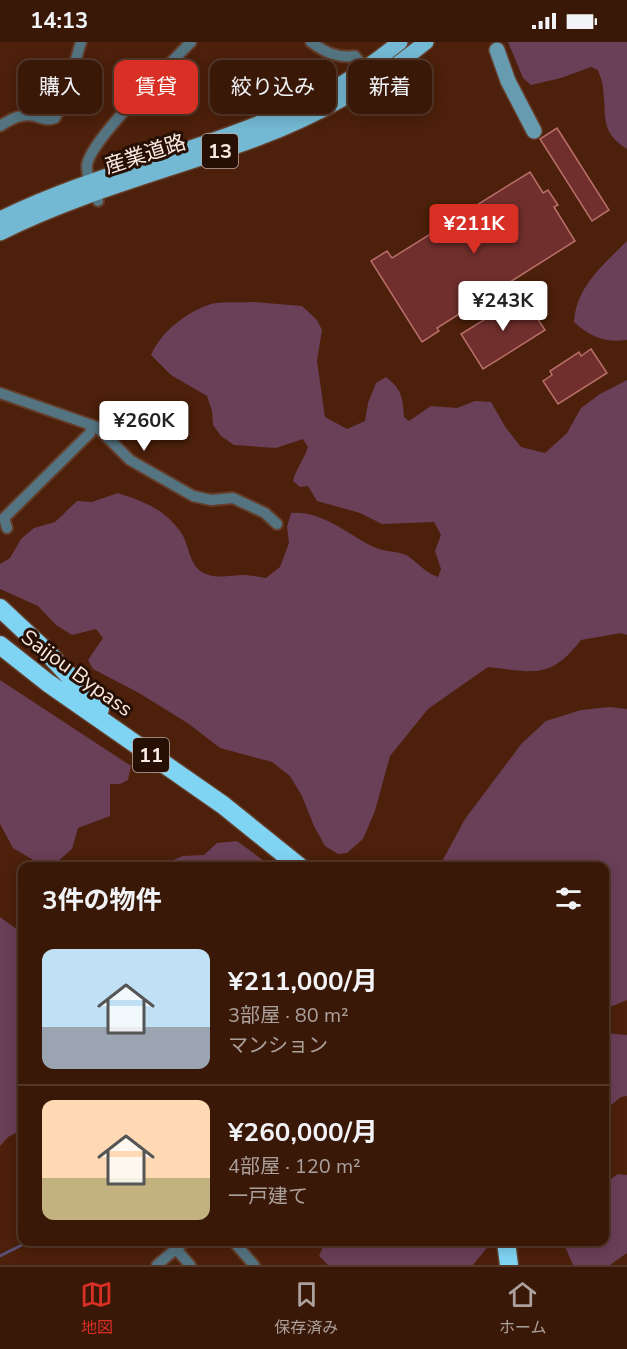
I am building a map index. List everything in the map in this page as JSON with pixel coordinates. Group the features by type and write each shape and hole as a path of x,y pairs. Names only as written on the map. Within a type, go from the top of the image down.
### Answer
{"highway":[{"name":"11","path":"0,608 47,652 124,735"},
{"name":"Saijou Bypass","path":"0,645 48,683 223,805 294,862"},
{"path":"507,1246 509,1265"}],"main road":[{"name":"産業道路","path":"375,60 400,42"},
{"name":"産業道路","path":"0,219 57,194 94,192 258,138 299,121 384,74 426,42"},
{"name":"産業道路","path":"0,233 306,103 348,78"},
{"path":"0,656 48,683"}],"street":[{"path":"0,126 13,118 23,116 49,120 55,118 65,96 81,42"},
{"path":"94,192 87,168 93,150 118,118 191,42"},
{"path":"311,42 330,54 343,57 355,56 358,60"},
{"path":"496,45 508,81 534,131"},
{"path":"0,393 92,425 130,460 193,496 211,500 233,498 265,513 277,524"},
{"path":"8,528 4,518 90,434 92,425"},
{"path":"157,1265 179,1246"},
{"path":"180,1246 190,1265"},
{"path":"237,1246 254,1265"}],"shaded area":[{"path":"508,42 627,42 627,149 612,136 608,129 598,70 591,67 561,78 531,85 523,78"},
{"path":"627,241 627,340 605,340 586,332 574,322 576,309 592,277"},
{"path":"254,302 302,306 317,320 322,330 317,361 325,417 347,429 365,421 368,403 376,383 386,377 398,390 402,399 404,417 409,421 431,406 457,408 475,401 491,402 506,428 521,447 545,453 567,433 581,408 600,394 627,380 627,635 621,633 581,640 560,662 540,670 518,671 488,667 428,709 390,756 375,811 363,839 347,853 338,854 325,846 290,776 272,762 220,748 189,724 139,693 93,669 88,660 103,638 96,629 72,635 56,625 38,606 0,589 0,564 10,558 21,539 34,528 55,522 77,501 92,502 118,493 160,511 174,523 183,536 192,561 200,571 206,574 220,577 246,575 266,578 280,567 289,543 287,527 291,513 303,513 325,520 376,548 408,556 426,571 438,577 441,569 435,551 441,535 434,522 382,524 360,513 317,501 308,486 300,487 293,481 308,447 303,439 276,448 234,445 221,436 213,425 212,411 207,396 171,375 151,355 161,338 192,312 216,303"},
{"path":"0,680 131,766 128,780 120,784 110,784 110,816 78,828 72,849 57,862 37,862 13,848 0,824"},
{"path":"609,707 627,709 627,1000 609,1007 609,862 442,862 465,819 522,743 546,721 581,710"},
{"path":"237,841 265,862 168,862 183,856 204,855 217,843"},
{"path":"0,917 18,930 18,1132 8,1137 0,1146"},
{"path":"609,1033 627,1035 627,1096 621,1097 609,1107"},
{"path":"618,1174 627,1175 627,1253 610,1265 573,1265 565,1246 609,1246 609,1180"},
{"path":"323,1246 488,1246 473,1265 328,1265 319,1256"}],"building":[{"path":"557,128 609,210 592,221 540,139"},
{"path":"530,172 543,193 548,190 558,205 554,207 575,241 437,328 439,331 422,342 371,261 387,251 392,258"},
{"path":"523,296 545,330 483,369 461,334"},
{"path":"591,349 607,373 558,404 543,381 552,375 550,371 579,352 581,356"}],"waterway":[{"path":"0,1256 20,1246"}]}
